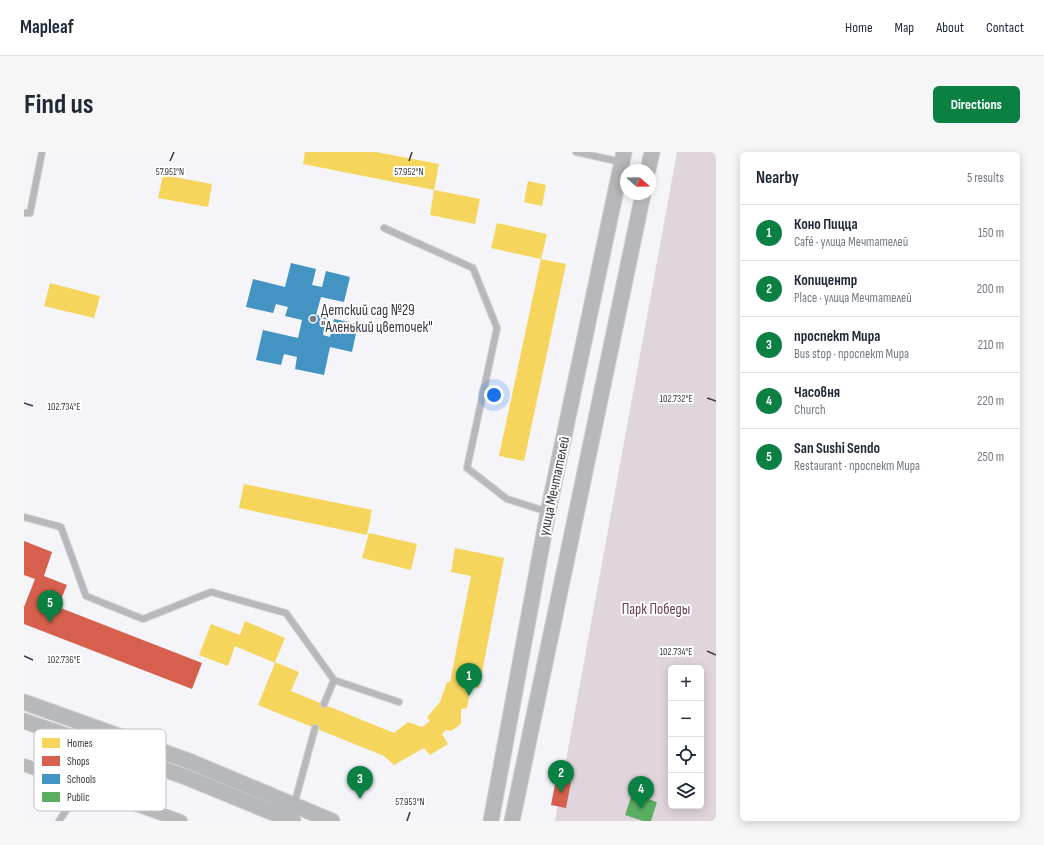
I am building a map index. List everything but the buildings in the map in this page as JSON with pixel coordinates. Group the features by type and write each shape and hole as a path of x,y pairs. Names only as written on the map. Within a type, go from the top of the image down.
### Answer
{"street":[{"path":"649,164 652,152"},
{"name":"улица Мечтателей","path":"490,821 548,512 623,157"},
{"name":"улица Мечтателей","path":"512,821 642,200"},
{"path":"24,702 100,729"},
{"path":"24,721 47,729"},
{"path":"166,753 332,821"},
{"path":"24,765 34,769"},
{"path":"166,770 293,821"},
{"path":"153,811 181,821"}],"lane":[{"path":"24,213 30,213 42,152"},
{"path":"576,152 623,157"},
{"path":"384,228 473,268 497,328 467,468 507,499 548,512"},
{"path":"24,517 61,527 86,596 142,619 211,592 286,613 334,680 400,702"},
{"path":"324,704 334,680"},
{"path":"294,805 315,728"},
{"path":"59,821 66,811"}],"green space":[{"name":"Парк Победы","path":"677,152 716,152 716,821 555,821"}],"place":[{"name":"Детский сад №29 \"Аленький цветочек\"","path":"313,319"},
{"name":"San Sushi Sendo","path":"50,623"},
{"name":"Коно Пицца","path":"469,696"},
{"name":"Копицентр","path":"561,793"},
{"name":"проспект Мира","path":"360,799"},
{"name":"Часовня","path":"641,809"}]}
